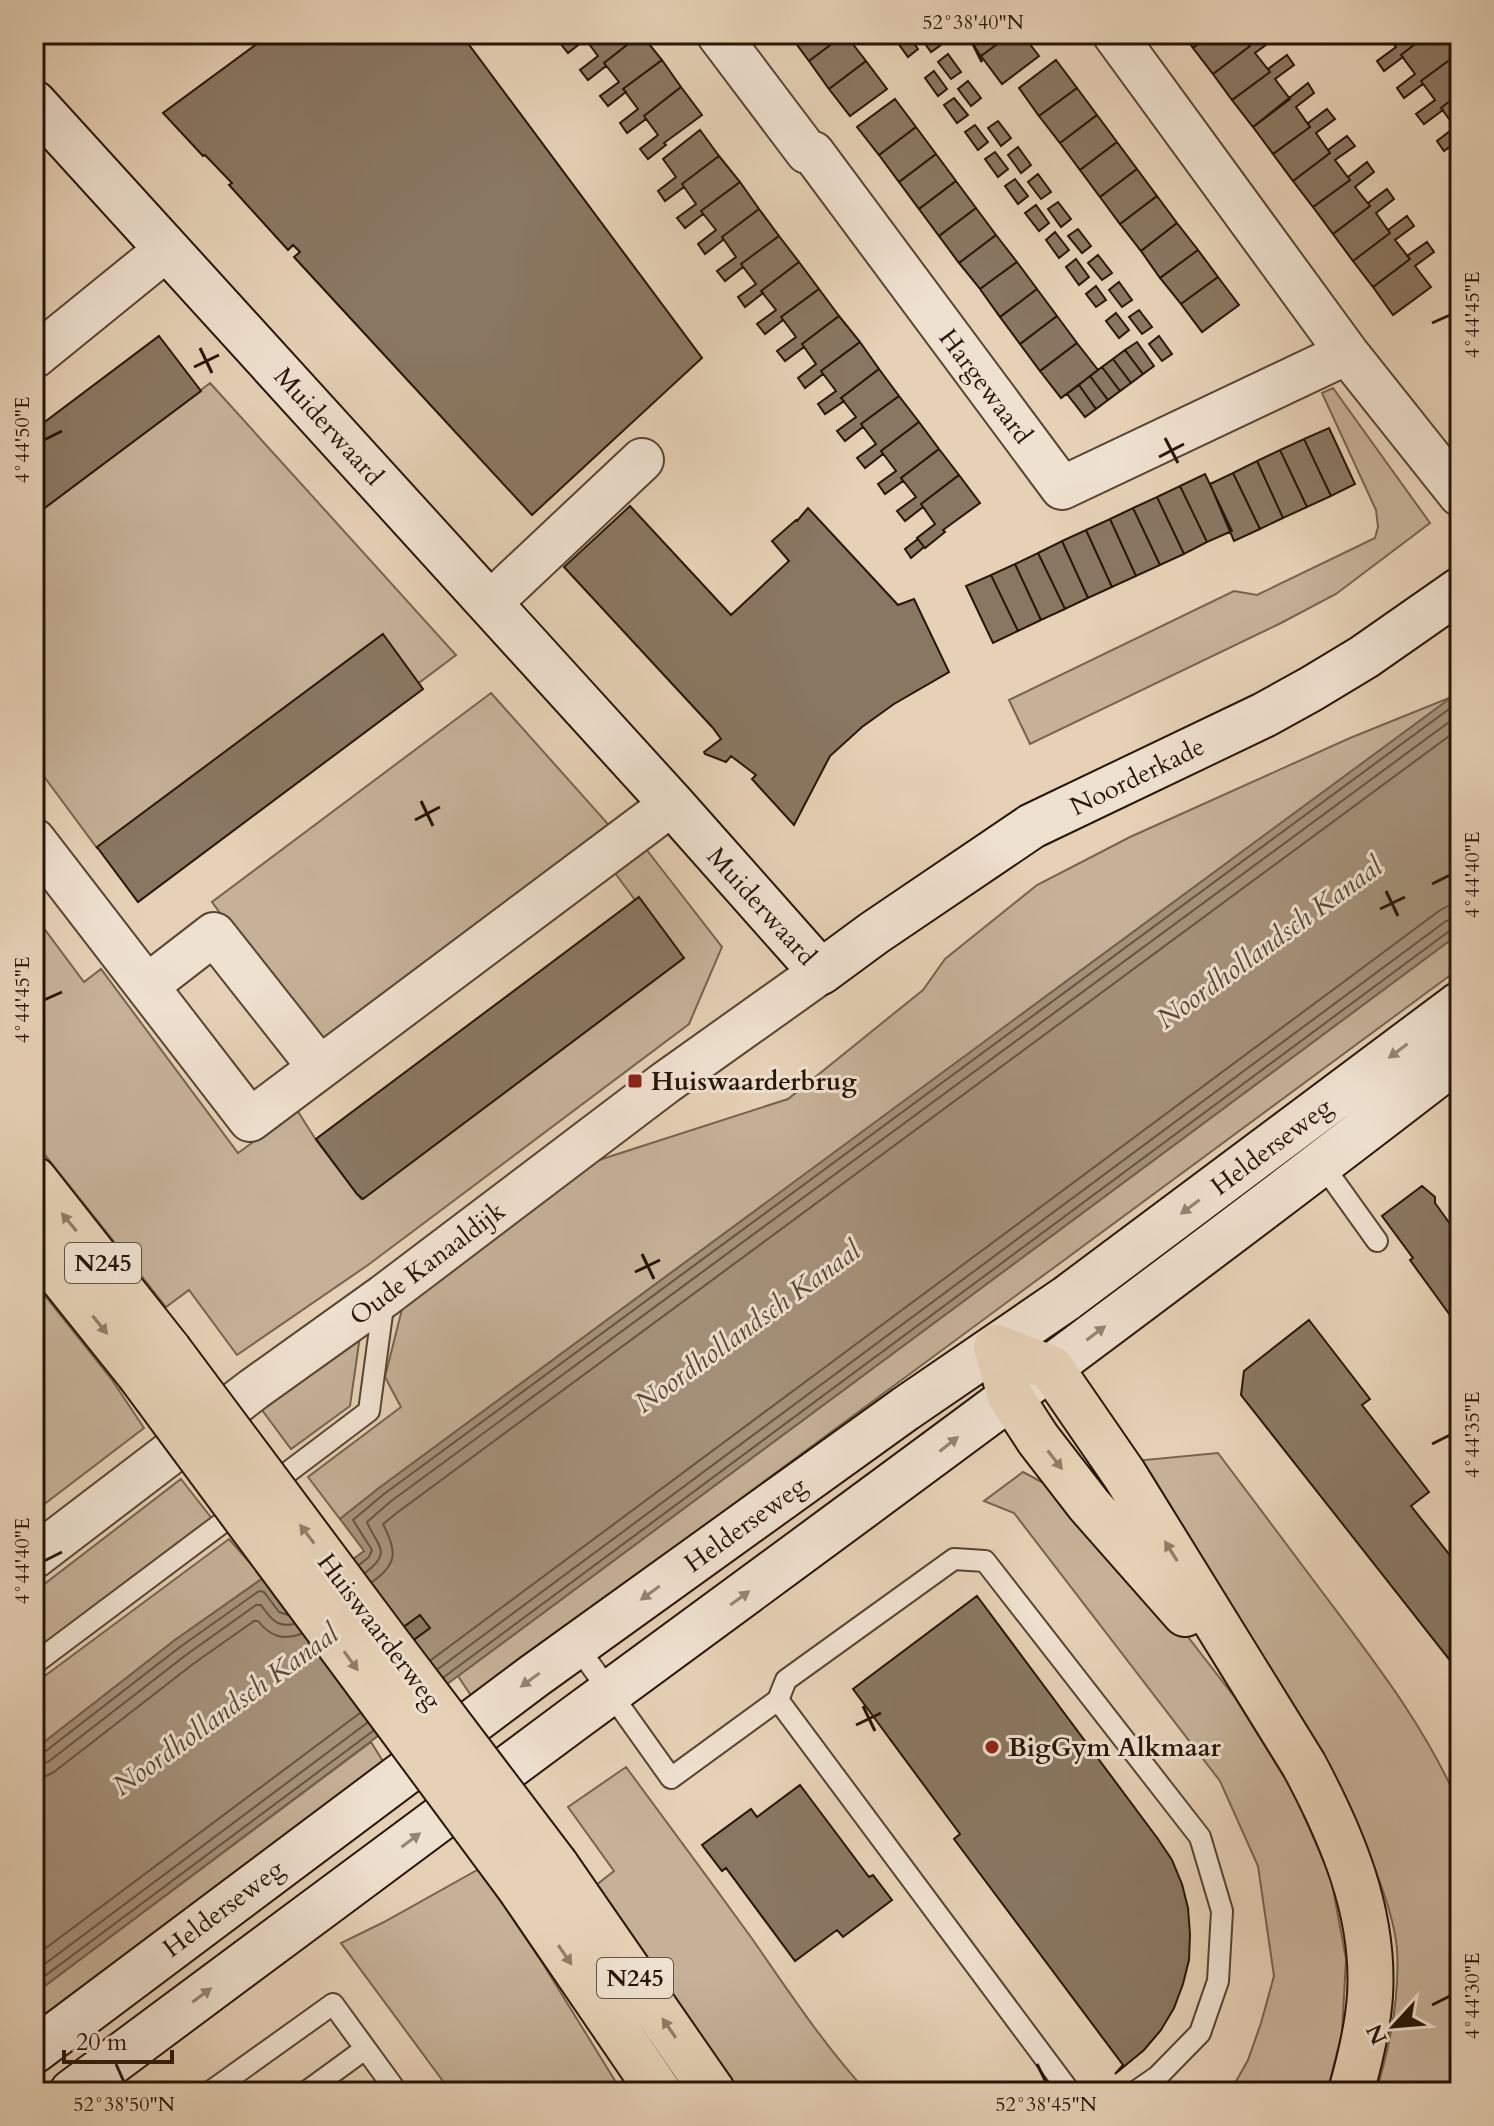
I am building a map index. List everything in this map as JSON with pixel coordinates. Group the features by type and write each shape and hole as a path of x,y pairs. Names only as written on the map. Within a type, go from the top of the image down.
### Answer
{"highway":[{"name":"Huiswaarderweg","path":"34,1179 154,1361 659,2092"},
{"name":"Huiswaarderweg","path":"34,1243 154,1361 387,1642 556,1865 713,2092"},
{"path":"996,1347 1051,1368 1124,1474 1304,1765 1329,1813 1351,1869 1364,1916 1370,1964 1365,2034 1351,2092"},
{"path":"996,1347 1010,1396 1038,1439 1089,1505 1271,1712"}],"main road":[{"name":"Muiderwaard","path":"34,103 821,972"},
{"name":"Noorderkade","path":"821,972 1032,826 1264,715 1364,657 1460,590"},
{"name":"Helderseweg","path":"34,2051 577,1646 872,1433 1067,1298 1460,1004"},
{"name":"Helderseweg","path":"72,2092 929,1459 1460,1057"}],"street":[{"name":"Hargewaard","path":"718,34 807,152 813,153 1062,488 1347,353"},
{"path":"1114,34 1347,353 1460,495"},
{"path":"34,357 167,249"},
{"path":"490,603 642,460"},
{"path":"34,840 250,1120 672,804"},
{"path":"148,985 214,934 319,1067"},
{"name":"Oude Kanaaldijk","path":"34,1557 656,1090 821,972"}],"lane":[{"path":"1296,1127 1377,1241"},
{"path":"34,1664 369,1411 384,1296"},
{"path":"577,1646 671,1778 778,1700 786,1680 954,1559 985,1561 1200,1837 1222,1911 1218,1981 1200,2033 1158,2076 1135,2092"},
{"path":"778,1700 1070,2092"},
{"path":"210,2092 333,2004 397,2092"},
{"path":"306,2092 365,2049"}],"shaded area":[{"path":"210,383 456,655 416,685 380,638 97,848 34,763 34,516"},
{"path":"1333,388 1430,523 1336,594 1030,744 1009,700 1234,591 1257,595 1375,538 1378,527 1376,510 1322,393"},
{"path":"491,693 616,833 321,1051 212,902"},
{"path":"1454,696 340,1519 308,1477 401,1407 385,1377 404,1301 596,1161 788,1099 923,990 945,959 1037,885 1130,837 1350,738"},
{"path":"646,849 722,947 689,1024 368,1265 237,1355 189,1290 166,1307 34,1141 34,915 84,982 101,969 238,1153 297,1110 361,1199 680,961 615,873"},
{"path":"1460,933 1460,968 472,1697 458,1676"},
{"path":"34,1282 112,1380 144,1428 34,1512"},
{"path":"361,1329 350,1406 291,1449 259,1406"},
{"path":"1218,1453 1385,1677 1433,1752 1460,1806 1460,2092 1376,2092 1393,2021 1398,1967 1393,1927 1374,1866 1345,1798 1301,1718 1134,1461"},
{"path":"1023,1472 1064,1494 1171,1615 1236,1699 1294,1793 1331,1878 1346,1959 1342,2033 1327,2092 1230,2092 1248,2060 1274,1976 1258,1866 1220,1781 1014,1513 984,1501"},
{"path":"181,1479 213,1520 34,1651 34,1592"},
{"path":"229,1539 263,1578 175,1640 34,1750 34,1684"},
{"path":"371,1742 384,1763 34,2023 34,1994"},
{"path":"626,1767 822,2037 867,2092 741,2092 595,1886 614,1871 568,1807"},
{"path":"479,1869 543,1964 622,2092 451,2092 341,1943"}],"water":[{"name":"Noordhollandsch Kanaal","path":"1460,691 1460,933 34,1994 34,1750 175,1640 263,1578 286,1608 364,1551 340,1519 379,1488"}],"building":[{"path":"257,34 461,34 702,358 532,515 294,257 300,252 293,245 288,250 229,185 232,183 163,113 262,40"},
{"path":"572,34 586,34 583,36 586,39 568,53 560,43"},
{"path":"641,34 588,80 580,70 598,56 583,36"},
{"path":"641,34 662,60 623,89 626,92 608,106 600,96 619,82 604,63"},
{"path":"789,34 845,34 809,61"},
{"path":"845,34 866,61 829,89 809,61"},
{"path":"907,34 918,49 908,57 895,39"},
{"path":"918,34 933,34 941,45 931,52"},
{"path":"965,34 1011,34 981,56"},
{"path":"1011,34 1022,34 1039,56 1002,84 981,56"},
{"path":"1183,34 1211,34 1193,48"},
{"path":"1211,34 1241,34 1250,46 1213,74 1193,48"},
{"path":"1260,34 1270,34 1274,39 1255,53 1270,72 1232,100 1213,74 1250,46 1248,43"},
{"path":"1385,34 1428,34 1384,71 1377,61 1396,47"},
{"path":"1428,34 1444,34 1459,53 1404,98 1397,88 1415,74 1401,55"},
{"path":"1459,53 1460,93 1424,124 1416,114 1435,100 1421,81"},
{"path":"948,54 961,72 951,79 938,62"},
{"path":"1287,55 1294,65 1275,79 1290,99 1253,127 1232,100"},
{"path":"662,60 681,87 627,133 620,123 638,109 623,89"},
{"path":"1056,60 1077,88 1039,116 1019,88"},
{"path":"866,61 887,89 850,116 829,89"},
{"path":"934,71 947,89 938,96 925,78"},
{"path":"968,81 981,98 971,106 958,89"},
{"path":"1308,83 1314,93 1296,107 1310,127 1273,154 1253,127"},
{"path":"681,87 702,115 648,159 640,149 658,135 644,116"},
{"path":"1077,88 1097,115 1060,143 1039,116"},
{"path":"1460,93 1460,139 1444,151 1437,141 1455,127 1441,108"},
{"path":"954,98 968,115 957,123 944,105"},
{"path":"895,99 916,127 879,155 857,127"},
{"path":"1327,109 1335,119 1316,133 1330,153 1293,181 1273,154 1310,127 1308,123"},
{"path":"1097,115 1117,142 1080,170 1060,143"},
{"path":"998,121 1011,138 1001,146 988,128"},
{"path":"975,125 988,142 978,150 965,132"},
{"path":"916,127 936,154 899,182 879,155"},
{"path":"700,130 719,156 665,201 658,191 676,177 663,159"},
{"path":"1347,136 1355,146 1335,160 1350,180 1313,207 1293,181"},
{"path":"1117,142 1137,169 1100,197 1080,170"},
{"path":"1018,147 1031,165 1021,173 1008,155"},
{"path":"995,152 1008,169 998,177 985,159"},
{"path":"936,154 956,181 919,209 899,182"},
{"path":"719,156 740,182 701,211 703,214 685,228 677,218 696,204 682,184"},
{"path":"1367,162 1374,172 1355,187 1370,206 1333,234 1313,207 1350,180 1348,177"},
{"path":"1137,169 1157,196 1120,224 1100,197"},
{"path":"1038,174 1051,192 1041,199 1028,182"},
{"path":"1015,179 1028,196 1018,204 1005,186"},
{"path":"956,181 976,208 939,236 919,209"},
{"path":"740,182 759,209 705,254 698,244 716,230 701,211"},
{"path":"1387,189 1394,199 1376,213 1390,233 1353,261 1333,234"},
{"path":"1157,196 1177,223 1141,251 1120,224"},
{"path":"1058,202 1071,219 1061,227 1048,209"},
{"path":"1036,205 1049,223 1039,231 1025,213"},
{"path":"976,208 996,235 959,263 939,236"},
{"path":"759,209 779,236 741,264 743,267 725,281 717,271 736,257 722,237"},
{"path":"1407,216 1414,226 1395,240 1410,259 1373,287 1353,261"},
{"path":"1177,223 1198,250 1160,278 1141,251"},
{"path":"1078,229 1091,246 1082,253 1068,236"},
{"path":"1055,232 1069,250 1059,258 1046,240"},
{"path":"996,235 1017,262 980,289 959,263"},
{"path":"779,236 799,262 745,307 738,297 756,284 741,264"},
{"path":"1427,242 1434,252 1415,266 1431,287 1393,315 1373,287"},
{"path":"1198,250 1218,277 1181,304 1160,278"},
{"path":"1098,255 1112,273 1102,280 1088,263"},
{"path":"1076,259 1089,277 1079,285 1066,267"},
{"path":"799,262 819,289 781,317 783,320 765,334 757,324 776,310 761,291"},
{"path":"1017,262 1037,289 1000,317 980,289"},
{"path":"1218,277 1239,305 1202,332 1181,304"},
{"path":"1119,282 1132,300 1122,307 1109,290"},
{"path":"1096,286 1106,300 1096,307 1086,294"},
{"path":"819,289 839,316 785,361 777,351 796,337 781,317"},
{"path":"1037,289 1057,316 1020,344 1000,317"},
{"path":"1139,310 1152,327 1142,334 1129,317"},
{"path":"1116,313 1129,330 1119,338 1106,321"},
{"path":"839,316 860,342 821,371 823,374 805,388 798,378 816,364 802,344"},
{"path":"1057,316 1077,343 1040,371 1020,344"},
{"path":"159,336 201,391 34,516 34,430"},
{"path":"1159,336 1172,354 1162,361 1149,344"},
{"path":"860,342 879,369 825,414 818,404 836,391 821,371"},
{"path":"1137,342 1154,366 1143,374 1125,350"},
{"path":"1077,343 1098,370 1061,398 1040,371"},
{"path":"1125,350 1143,374 1131,383 1113,359"},
{"path":"1113,359 1131,383 1120,391 1102,367"},
{"path":"1102,367 1120,391 1108,400 1090,376"},
{"path":"879,369 899,396 861,424 863,427 845,441 837,431 856,417 841,398"},
{"path":"1090,376 1108,400 1096,409 1079,385"},
{"path":"1079,385 1096,409 1085,417 1067,394"},
{"path":"899,396 919,422 881,451 883,454 865,468 857,458 876,444 861,424"},
{"path":"919,422 939,449 885,494 878,484 896,471 881,451"},
{"path":"1329,428 1355,484 1331,496 1304,439"},
{"path":"1304,439 1331,496 1307,507 1280,450"},
{"path":"939,449 959,475 921,504 923,507 905,521 897,511 916,497 901,478"},
{"path":"1280,450 1307,507 1283,518 1257,461"},
{"path":"1257,461 1283,518 1260,529 1233,473"},
{"path":"1233,473 1260,529 1234,541 1210,484"},
{"path":"1205,474 1232,531 1207,542 1180,486"},
{"path":"959,475 980,503 943,530 945,532 925,548 917,538 935,524 921,504"},
{"path":"1180,486 1207,542 1184,554 1157,497"},
{"path":"1157,497 1184,554 1160,565 1133,508"},
{"path":"630,506 731,615 789,561 772,541 808,508 898,605 914,599 949,672 894,704 830,756 794,825 752,779 756,775 731,756 726,762 705,754 721,739 713,728 564,567"},
{"path":"1133,508 1160,565 1136,576 1110,519"},
{"path":"1110,519 1136,576 1112,587 1086,530"},
{"path":"1086,530 1112,587 1088,598 1062,541"},
{"path":"918,539 924,547 911,558 905,549"},
{"path":"1062,541 1088,598 1065,609 1038,553"},
{"path":"1038,553 1065,609 1041,620 1015,564"},
{"path":"1015,564 1041,620 1018,631 991,575"},
{"path":"991,575 1018,631 993,643 966,586"},
{"path":"383,634 423,689 138,902 97,847"},
{"path":"639,897 684,958 363,1199 357,1194 316,1139"},
{"path":"1422,1186 1435,1197 1435,1203 1453,1228 1460,1224 1460,1329 1382,1216"},
{"path":"1309,1320 1370,1399 1362,1405 1429,1492 1411,1506 1460,1568 1460,1673 1241,1395 1244,1371"},
{"path":"977,1596 1158,1839 1172,1860 1182,1884 1190,1934 1189,1960 1183,1984 1161,2030 1144,2050 1115,2074 1123,2065 954,1839 960,1834 853,1689"},
{"path":"420,1615 430,1628 345,1690 335,1677"},
{"path":"800,1785 869,1877 873,1875 892,1900 843,1937 837,1930 795,1961 726,1868 722,1871 702,1845 751,1809 757,1817"}],"place":[{"name":"Huiswaarderbrug","path":"635,1081"},
{"name":"BigGym Alkmaar","path":"992,1747"}]}
